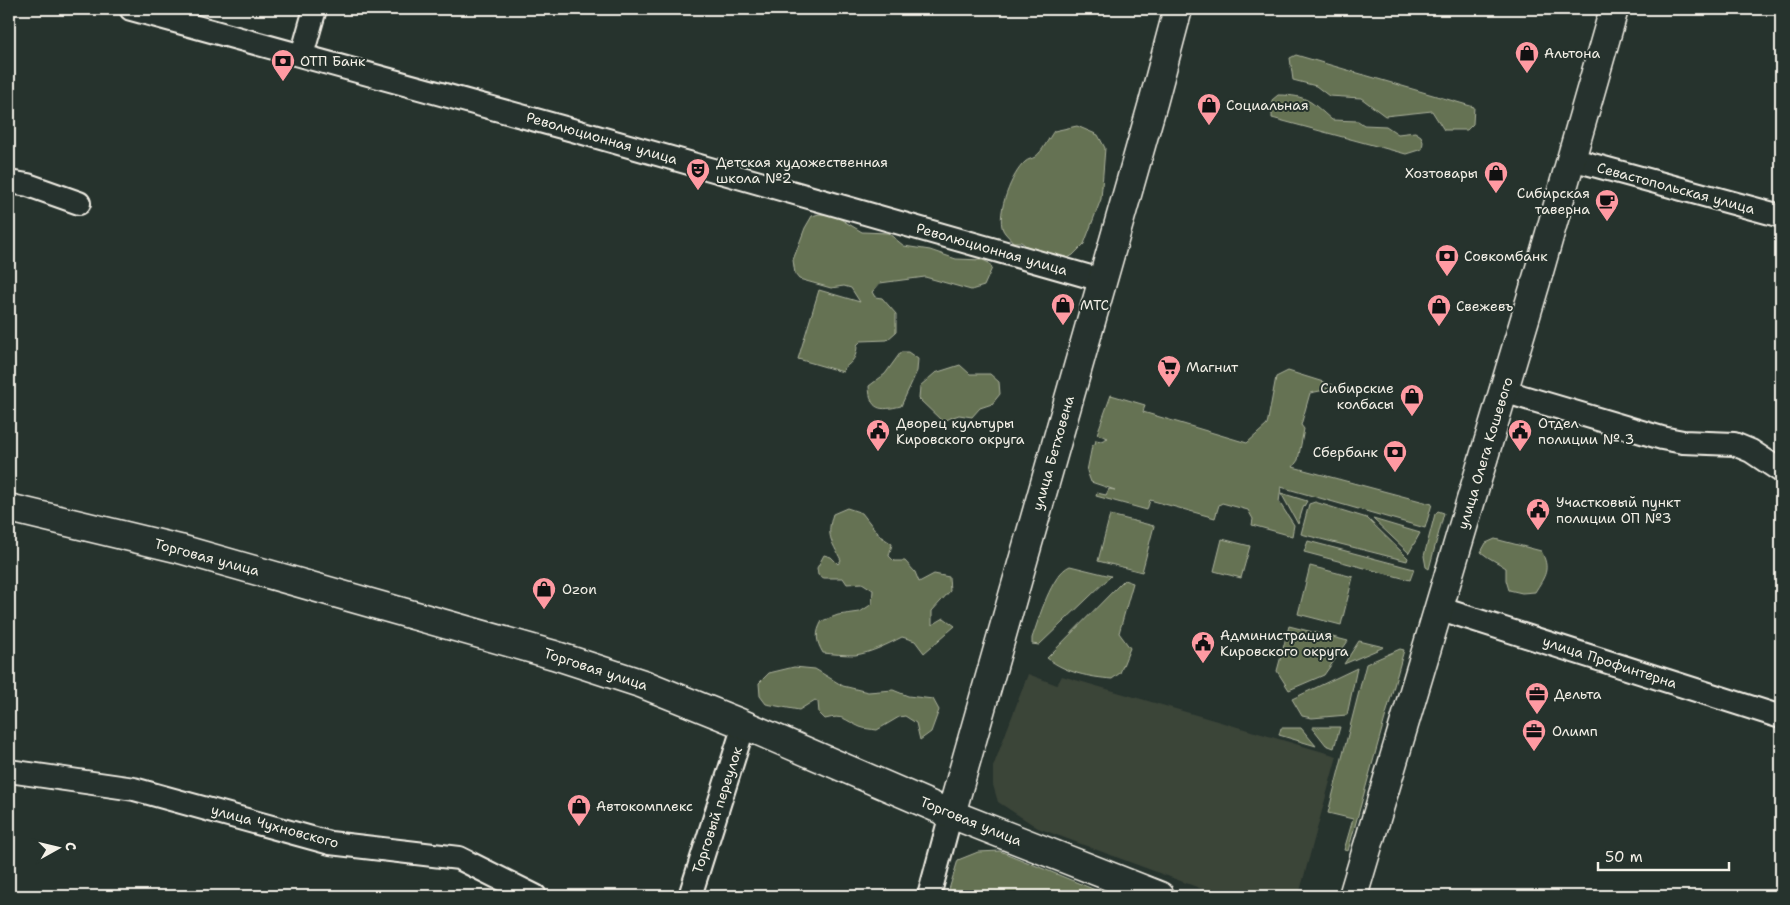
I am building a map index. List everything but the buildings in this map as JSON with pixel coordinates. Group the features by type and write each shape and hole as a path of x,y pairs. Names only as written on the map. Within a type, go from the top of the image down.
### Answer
{"main road":[{"name":"улица Бетховена","path":"951,814 1178,9"},
{"name":"улица Олега Кошевого","path":"1353,896 1504,391 1614,9"},
{"name":"Торговая улица","path":"9,508 180,549 554,655 643,684 744,724 951,814 1160,896"}],"street":[{"name":"Революционная улица","path":"131,9 576,131 1101,280"},
{"path":"302,55 315,9"},
{"name":"Севастопольская улица","path":"1571,159 1781,216"},
{"path":"9,182 28,185 80,203"},
{"path":"1504,391 1662,438 1683,442 1734,444 1751,451 1781,471"},
{"name":"улица Профинтерна","path":"1438,608 1781,717"},
{"name":"Торговый переулок","path":"690,896 744,724"},
{"name":"улица Чухновского","path":"9,771 134,789 330,843 459,858 535,896"},
{"name":"улица Бетховена","path":"929,896 951,814"}],"shaded area":[{"path":"1028,674 1057,685 1062,676 1337,756 1300,891 1296,896 1221,896 1038,828 998,802 993,785 993,767"}],"green space":[{"path":"1296,55 1474,107 1473,124 1467,130 1444,130 1432,111 1385,116 1361,98 1329,96 1316,86 1293,80 1290,58"},
{"path":"1278,95 1303,98 1319,108 1332,120 1358,121 1364,125 1386,126 1398,134 1415,132 1421,136 1423,142 1422,149 1406,154 1272,118 1272,100"},
{"path":"1077,126 1098,135 1105,148 1101,199 1084,244 1073,255 1053,265 1021,242 1013,242 1005,233 1001,223 1003,204 1010,184 1020,167 1038,154 1054,131"},
{"path":"832,214 862,232 888,233 904,246 930,250 956,259 983,260 989,263 992,268 984,286 971,290 925,277 880,283 872,292 875,297 882,298 896,314 896,332 887,340 861,341 857,345 854,358 844,368 843,372 798,359 819,290 860,302 851,288 844,286 831,288 799,279 795,274 793,260 805,228 812,216"},
{"path":"901,352 908,352 918,359 917,371 901,406 878,407 871,400 869,386 885,374"},
{"path":"960,365 970,374 990,374 999,382 1000,394 992,404 980,408 972,417 959,415 942,421 919,399 920,386 935,373"},
{"path":"1288,371 1333,385 1325,390 1310,393 1301,425 1304,429 1298,460 1293,467 1432,504 1425,528 1281,487 1279,502 1294,525 1292,536 1252,525 1253,519 1248,510 1222,503 1219,505 1215,518 1150,500 1147,510 1096,496 1097,493 1106,495 1109,489 1115,490 1091,482 1087,471 1092,446 1096,440 1101,441 1108,438 1097,434 1111,395 1145,405 1143,412 1247,443 1267,425 1276,377"},
{"path":"1281,493 1307,501 1298,524"},
{"path":"1315,502 1367,518 1408,558 1407,561 1301,534 1309,504"},
{"path":"847,508 862,513 880,536 892,544 889,556 894,561 905,561 915,572 919,582 934,574 949,577 950,591 932,611 932,625 944,618 955,626 924,653 915,641 902,637 861,654 823,653 817,633 822,621 838,615 860,612 872,604 873,590 862,583 847,584 843,578 824,578 818,575 817,568 824,555 831,557 838,564 841,560 832,542 830,528 833,514"},
{"path":"1438,511 1444,513 1429,569 1426,567 1424,556 1435,514"},
{"path":"1110,515 1154,526 1142,572 1098,561"},
{"path":"1373,519 1420,533 1409,553"},
{"path":"1222,539 1250,546 1241,578 1214,571"},
{"path":"1495,539 1541,551 1546,563 1546,572 1535,592 1522,593 1509,590 1506,580 1506,568 1481,552 1486,543"},
{"path":"1308,541 1414,569 1410,580 1304,552"},
{"path":"1070,566 1111,576 1039,645 1032,644 1038,620 1051,587 1063,571"},
{"path":"1310,566 1353,577 1341,625 1298,614"},
{"path":"1124,580 1133,583 1119,633 1130,648 1120,673 1112,679 1086,675 1070,671 1047,658"},
{"path":"1289,626 1348,641 1324,675 1289,690 1277,671"},
{"path":"1359,641 1384,647 1344,664"},
{"path":"1400,649 1404,650 1348,851 1344,850 1353,819 1328,813 1366,664"},
{"path":"794,667 815,669 843,686 868,692 893,690 908,696 933,699 939,710 931,732 920,740 916,723 905,716 899,717 877,730 862,728 840,717 825,719 819,713 818,702 815,700 799,710 766,704 760,696 759,683 769,673"},
{"path":"1357,668 1347,715 1312,718 1302,716 1292,699"},
{"path":"1312,727 1340,727 1334,748 1326,745"},
{"path":"1281,728 1301,728 1316,746 1279,735"},
{"path":"1000,851 1110,896 947,896 958,860 978,852"}],"place":[{"name":"Альтона","path":"1527,74"},
{"name":"ОТП Банк","path":"283,82"},
{"name":"Социальная","path":"1209,126"},
{"name":"Детская художественная школа №2","path":"698,191"},
{"name":"Хозтовары","path":"1496,194"},
{"name":"Сибирская таверна","path":"1607,222"},
{"name":"Совкомбанк","path":"1447,277"},
{"name":"МТС","path":"1063,326"},
{"name":"Свежевъ","path":"1439,327"},
{"name":"Магнит","path":"1169,388"},
{"name":"Сибирские колбасы","path":"1412,417"},
{"name":"Дворец культуры Кировского округа","path":"878,452"},
{"name":"Отдел полиции № 3","path":"1520,452"},
{"name":"Сбербанк","path":"1395,473"},
{"name":"Участковый пункт полиции ОП №3","path":"1538,531"},
{"name":"Ozon","path":"544,610"},
{"name":"Администрация Кировского округа","path":"1203,664"},
{"name":"Дельта","path":"1537,715"},
{"name":"Олимп","path":"1534,752"},
{"name":"Автокомплекс","path":"579,827"}]}
